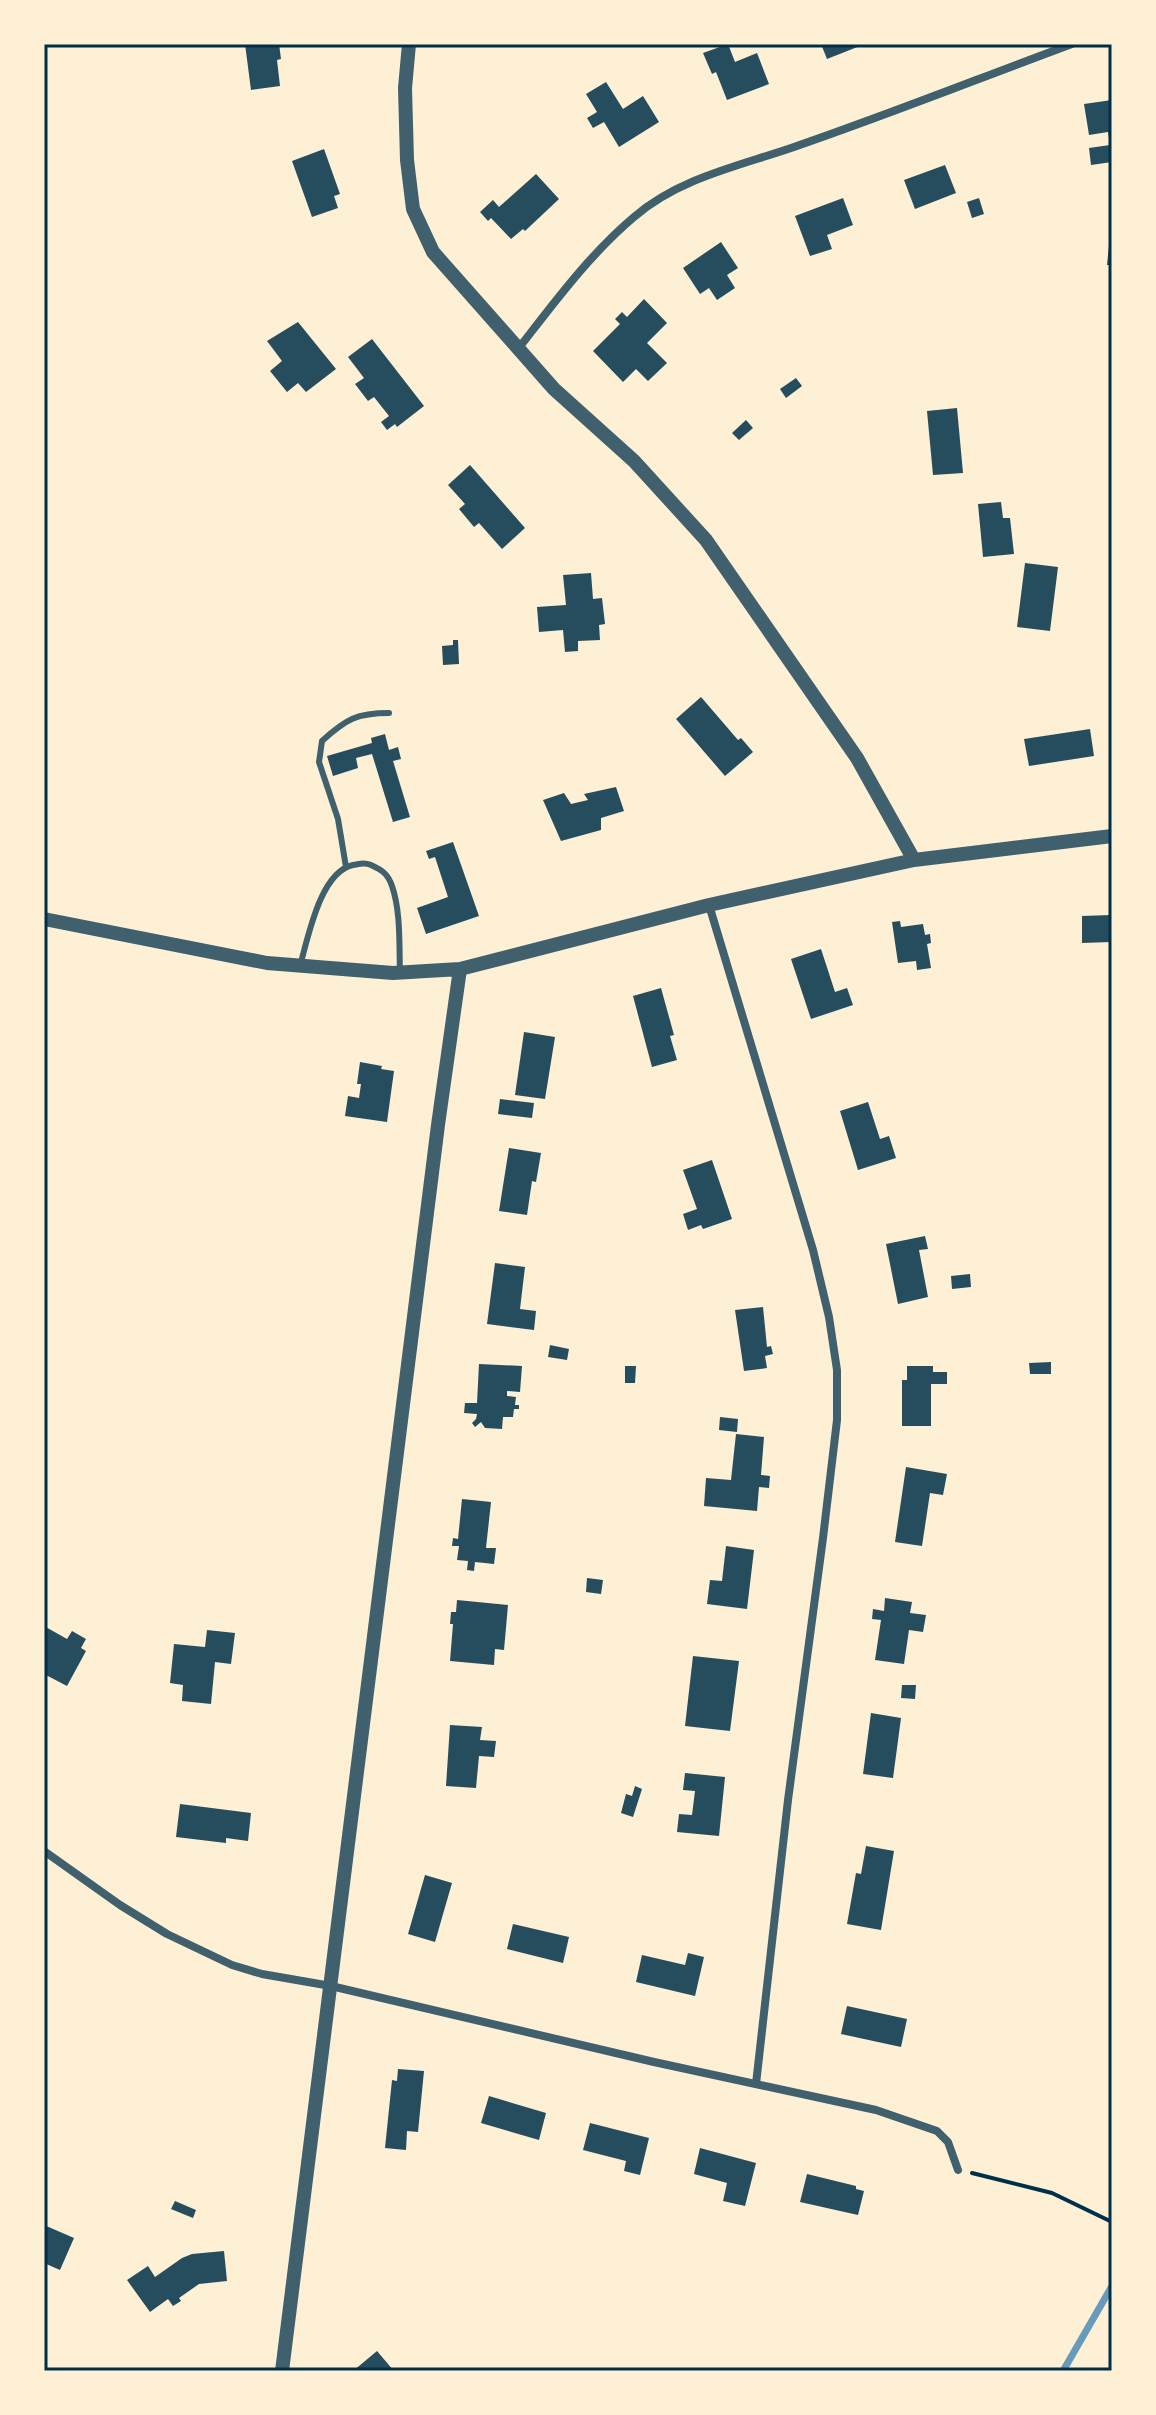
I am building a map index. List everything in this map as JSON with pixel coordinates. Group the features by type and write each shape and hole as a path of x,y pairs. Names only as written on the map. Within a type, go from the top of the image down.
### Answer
{"street":[{"path":"409,44 405,102 407,160 413,209 433,252 554,389 634,461 706,540 857,758 914,860"},
{"path":"518,349 579,271 635,216 671,191 718,170 794,147 1072,44"},
{"path":"44,919 267,963 400,973 460,969 709,905 914,860 1112,836"},
{"path":"709,905 813,1250 829,1317 837,1370 837,1420 827,1509 788,1800 756,2084"},
{"path":"282,2371 460,969"},
{"path":"44,1851 167,1934 232,1965 876,2110 937,2131 948,2142 958,2170"}],"lane":[{"path":"346,867 338,819 319,762 322,741 343,722 366,713 389,713"},
{"path":"300,966 311,924 333,878 346,867 366,863 386,872 392,886 398,917 400,973"}],"path":[{"path":"958,2170 1052,2193 1112,2222"}],"building":[{"path":"245,44 279,44 280,86 251,90"},
{"path":"728,44 735,62 757,53 769,84 727,100 716,72 712,74 703,53"},
{"path":"821,44 865,44 827,59"},
{"path":"606,82 623,109 643,96 659,122 619,147 604,122 593,128 587,118 597,112 586,94"},
{"path":"1112,100 1112,162 1091,165 1089,148 1110,145 1108,132 1089,135 1084,104"},
{"path":"324,149 340,194 334,196 338,208 312,217 292,161"},
{"path":"945,165 956,193 915,209 904,180"},
{"path":"536,174 559,199 525,231 523,229 511,239 491,218 488,221 480,212 493,200 499,207"},
{"path":"843,198 853,225 827,235 832,249 810,256 795,216"},
{"path":"979,198 984,214 972,218 967,202"},
{"path":"1110,236 1112,265 1107,265"},
{"path":"721,242 738,268 727,275 735,288 717,300 709,288 700,294 683,268"},
{"path":"644,299 667,323 647,343 667,363 648,381 636,369 623,382 593,351 620,324 615,319 622,312 627,317"},
{"path":"298,322 336,369 306,392 298,383 287,392 270,371 282,361 267,341"},
{"path":"372,339 424,406 397,427 395,424 387,430 381,422 389,416 374,397 368,401 355,384 364,378 348,357"},
{"path":"796,378 802,386 786,398 780,389"},
{"path":"957,408 963,473 933,475 927,411"},
{"path":"746,420 753,428 739,440 732,433"},
{"path":"470,465 525,528 502,549 479,523 474,527 459,509 465,504 448,485"},
{"path":"1001,502 1003,518 1010,518 1014,554 983,557 978,504"},
{"path":"1025,563 1058,567 1050,631 1017,627"},
{"path":"591,573 593,599 602,598 605,624 599,625 600,640 578,641 578,651 565,652 563,630 539,632 537,607 566,605 563,575"},
{"path":"453,640 458,640 459,664 443,665 442,646 453,645"},
{"path":"701,697 738,740 741,738 753,752 725,776 676,719"},
{"path":"1090,729 1094,756 1029,766 1024,739"},
{"path":"385,734 389,750 398,747 401,759 393,761 410,817 393,822 372,754 356,758 358,768 333,776 327,756 372,743 371,738"},
{"path":"616,787 624,811 601,818 601,830 561,841 543,800 564,793 571,804 588,800 584,794"},
{"path":"453,842 479,916 426,934 417,908 448,897 435,857 429,859 426,851"},
{"path":"1111,915 1111,942 1082,943 1082,916"},
{"path":"900,921 901,927 923,924 925,935 930,934 931,943 927,944 931,968 917,970 916,961 898,963 892,922"},
{"path":"821,949 835,992 847,988 853,1005 811,1019 791,959"},
{"path":"661,988 674,1035 670,1036 677,1060 652,1067 633,996"},
{"path":"524,1032 555,1037 545,1099 515,1095"},
{"path":"360,1062 394,1071 387,1122 345,1116 348,1096 359,1098"},
{"path":"500,1099 534,1103 532,1118 498,1114"},
{"path":"868,1102 880,1139 889,1136 896,1158 858,1170 840,1111"},
{"path":"509,1148 541,1153 536,1182 532,1181 527,1215 499,1211"},
{"path":"712,1160 732,1219 703,1229 701,1225 688,1230 683,1214 697,1209 683,1170"},
{"path":"925,1236 928,1249 919,1250 928,1297 898,1304 886,1244"},
{"path":"495,1263 525,1267 520,1309 536,1311 534,1330 487,1324"},
{"path":"970,1274 971,1287 952,1289 951,1276"},
{"path":"763,1307 767,1347 771,1346 773,1354 765,1356 767,1368 744,1371 735,1310"},
{"path":"550,1345 569,1349 567,1360 548,1357"},
{"path":"1051,1362 1051,1374 1030,1374 1029,1363"},
{"path":"479,1364 522,1366 520,1392 507,1391 507,1396 516,1397 515,1405 519,1405 519,1409 514,1409 513,1417 503,1417 502,1429 485,1428 481,1422 475,1427 472,1423 477,1414 464,1413 465,1403 477,1403"},
{"path":"625,1366 636,1366 635,1383 625,1383"},
{"path":"907,1366 933,1366 933,1372 947,1372 947,1384 931,1384 931,1426 902,1426 902,1380 907,1380"},
{"path":"720,1417 738,1419 737,1432 719,1430"},
{"path":"736,1434 764,1437 761,1475 770,1476 769,1488 759,1487 757,1511 704,1506 706,1478 731,1480"},
{"path":"906,1467 947,1474 943,1495 930,1493 922,1546 895,1542"},
{"path":"462,1499 491,1502 486,1548 496,1548 494,1564 475,1562 474,1571 467,1570 468,1561 457,1560 459,1546 452,1546 453,1538 458,1539"},
{"path":"726,1546 754,1550 747,1609 707,1604 710,1580 722,1581"},
{"path":"587,1578 603,1580 601,1594 586,1592"},
{"path":"885,1598 912,1602 910,1613 926,1615 923,1632 909,1630 904,1664 875,1660 881,1620 872,1619 873,1609 884,1611"},
{"path":"457,1600 508,1605 504,1650 495,1649 494,1665 450,1661 451,1612 456,1612"},
{"path":"44,1626 67,1639 72,1631 86,1639 81,1648 86,1651 67,1686 44,1674"},
{"path":"207,1630 235,1633 231,1664 215,1662 211,1704 182,1701 183,1685 170,1683 174,1644 205,1647"},
{"path":"693,1656 739,1661 730,1731 685,1726"},
{"path":"902,1685 916,1685 915,1699 901,1698"},
{"path":"871,1713 901,1718 893,1778 863,1774"},
{"path":"450,1725 482,1727 480,1740 496,1741 494,1757 479,1756 476,1788 446,1786"},
{"path":"685,1773 725,1777 719,1836 677,1832 679,1814 692,1815 695,1791 683,1790"},
{"path":"635,1786 642,1789 633,1817 621,1813 626,1794 632,1796"},
{"path":"180,1804 251,1813 248,1841 226,1838 226,1843 176,1837"},
{"path":"866,1846 894,1851 881,1930 847,1924 856,1873 861,1874"},
{"path":"425,1875 452,1883 435,1942 408,1934"},
{"path":"513,1924 569,1937 563,1963 507,1949"},
{"path":"688,1953 704,1957 695,1996 636,1982 642,1955 685,1965"},
{"path":"847,2006 907,2019 901,2047 841,2034"},
{"path":"398,2069 424,2071 418,2132 407,2131 406,2150 385,2148 392,2080 397,2081"},
{"path":"489,2096 546,2113 539,2140 481,2123"},
{"path":"590,2123 649,2138 640,2175 624,2171 626,2161 583,2150"},
{"path":"700,2148 756,2163 745,2206 723,2201 727,2183 694,2174"},
{"path":"807,2174 856,2186 856,2189 864,2191 858,2215 800,2202"},
{"path":"175,2201 196,2210 193,2218 171,2209"},
{"path":"44,2225 74,2238 60,2270 44,2263"},
{"path":"224,2251 227,2281 199,2284 173,2306 168,2299 150,2312 127,2280 148,2266 155,2277 192,2254"},
{"path":"377,2351 394,2371 353,2371"}],"waterway":[{"path":"1063,2371 1112,2286"}]}
